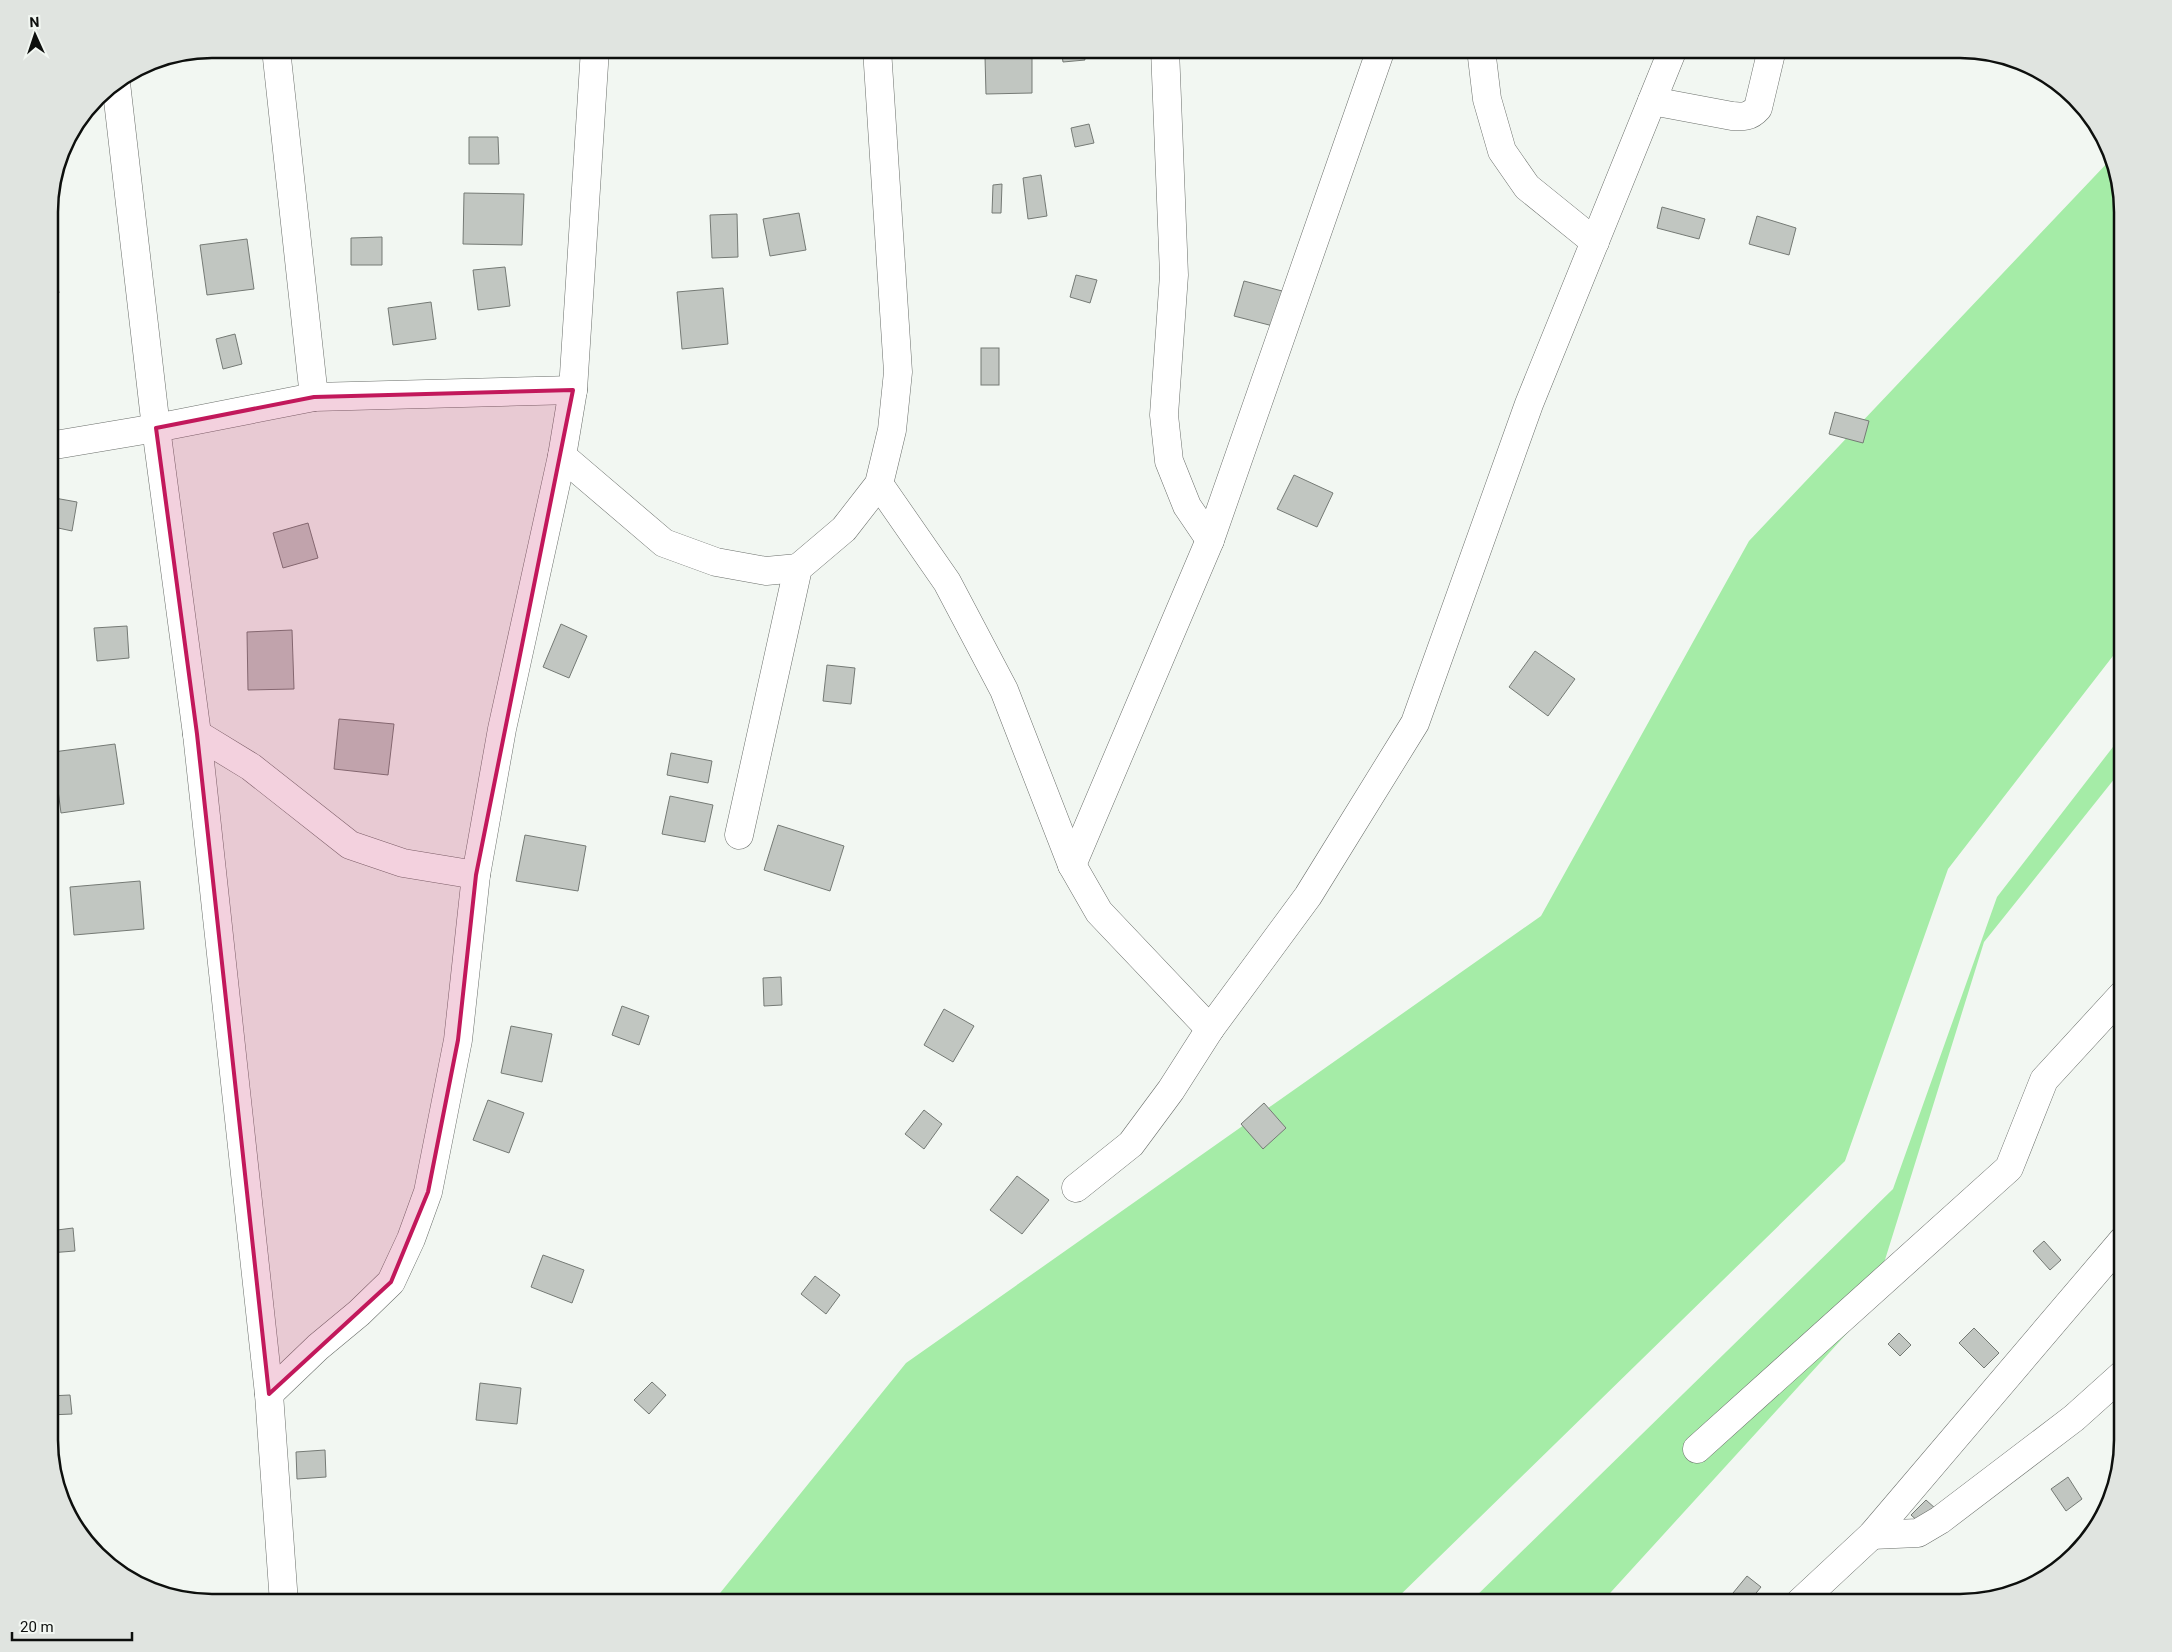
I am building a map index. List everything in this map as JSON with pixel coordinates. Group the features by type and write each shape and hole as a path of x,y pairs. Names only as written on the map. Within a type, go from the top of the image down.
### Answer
{"street":[{"path":"277,57 314,397"},
{"path":"269,1394 391,1282 411,1239 428,1192 458,1040 476,875 502,729 562,456 573,390 594,57"},
{"path":"562,456 664,543 716,562 766,571 798,568 844,529 880,484 892,430 898,372 878,57"},
{"path":"1165,57 1174,275 1164,416 1169,461 1187,506 1210,540"},
{"path":"1072,865 1210,540 1378,57"},
{"path":"1482,57 1487,99 1502,150 1527,186 1595,242"},
{"path":"1076,1188 1131,1144 1171,1090 1210,1029 1308,896 1415,723 1529,404 1670,57"},
{"path":"1652,101 1732,116 1744,117 1753,114 1758,108 1770,57"},
{"path":"117,90 156,428 197,734 269,1394 283,1594"},
{"path":"58,444 156,428 314,397 573,390"},
{"path":"880,484 947,582 1004,690 1072,865 1098,912 1210,1029"},
{"path":"739,835 798,568"},
{"path":"197,734 251,767 350,845 403,863 476,875"},
{"path":"1697,1449 2009,1168 2044,1080 2114,1004"},
{"path":"1809,1594 1872,1535 2114,1251"},
{"path":"1872,1535 1918,1533 1940,1520 2074,1418 2114,1382"}],"highlighted area":[{"path":"573,390 476,875 458,1040 428,1192 391,1282 269,1394 197,734 156,428 314,397"}],"green space":[{"path":"2107,164 2113,191 2114,211 2114,655 1948,869 1845,1161 1401,1594 719,1594 906,1363 1541,916 1749,541"},
{"path":"2114,746 2114,779 1984,942 1870,1308 1609,1594 1478,1594 1893,1189 1997,897"}],"building":[{"path":"985,57 1032,57 1032,93 986,94"},
{"path":"1062,57 1084,57 1085,60 1063,62"},
{"path":"1089,124 1094,143 1075,147 1071,128"},
{"path":"469,137 498,137 499,164 469,164"},
{"path":"1041,175 1047,216 1028,219 1023,178"},
{"path":"1002,184 1001,213 992,213 993,185"},
{"path":"464,193 524,194 522,245 463,244"},
{"path":"1662,207 1705,219 1699,239 1657,228"},
{"path":"799,213 806,250 770,256 763,219"},
{"path":"737,214 738,257 712,258 710,215"},
{"path":"1757,216 1796,228 1789,255 1749,244"},
{"path":"382,237 382,265 351,265 351,238"},
{"path":"247,239 254,289 207,295 200,245"},
{"path":"505,267 510,306 478,310 473,270"},
{"path":"1076,275 1097,280 1090,303 1070,297"},
{"path":"1244,281 1286,292 1277,327 1234,316"},
{"path":"723,288 728,344 682,349 677,292"},
{"path":"431,302 436,339 393,345 388,308"},
{"path":"235,334 242,364 223,369 216,339"},
{"path":"981,348 999,348 999,385 981,385"},
{"path":"1835,412 1869,421 1863,443 1829,434"},
{"path":"1294,475 1333,493 1317,527 1277,509"},
{"path":"58,499 77,502 72,531 58,528"},
{"path":"308,523 318,558 283,568 273,533"},
{"path":"561,624 587,636 569,678 543,667"},
{"path":"127,626 129,658 97,661 94,628"},
{"path":"292,630 294,689 248,690 247,632"},
{"path":"1535,651 1575,679 1548,716 1509,687"},
{"path":"827,665 855,668 851,704 823,701"},
{"path":"339,719 394,724 388,775 334,769"},
{"path":"115,744 124,804 61,813 58,790 58,751"},
{"path":"671,753 712,761 708,783 667,775"},
{"path":"670,796 713,805 705,842 662,834"},
{"path":"778,825 844,846 830,891 764,870"},
{"path":"525,835 586,846 578,891 516,881"},
{"path":"140,881 144,929 74,935 70,887"},
{"path":"781,977 782,1005 764,1006 763,978"},
{"path":"622,1006 649,1016 639,1045 612,1035"},
{"path":"944,1009 974,1026 953,1062 924,1045"},
{"path":"511,1026 552,1034 542,1082 501,1073"},
{"path":"488,1100 524,1113 509,1153 473,1140"},
{"path":"1264,1103 1286,1128 1263,1149 1241,1124"},
{"path":"924,1110 942,1124 924,1149 905,1134"},
{"path":"1017,1176 1049,1200 1022,1234 990,1210"},
{"path":"73,1228 75,1251 58,1252 58,1230"},
{"path":"2044,1241 2061,1260 2050,1270 2033,1251"},
{"path":"543,1255 584,1270 572,1303 531,1287"},
{"path":"815,1276 840,1295 826,1314 801,1294"},
{"path":"1974,1328 1999,1353 1984,1368 1959,1343"},
{"path":"1899,1333 1911,1345 1900,1356 1888,1344"},
{"path":"652,1382 666,1395 649,1414 634,1400"},
{"path":"480,1383 521,1388 517,1424 476,1420"},
{"path":"70,1395 72,1414 58,1415 58,1396"},
{"path":"325,1450 326,1477 297,1479 296,1452"},
{"path":"2068,1477 2082,1499 2066,1511 2051,1489"},
{"path":"1926,1500 1936,1509 1921,1524 1911,1515"},
{"path":"1747,1576 1761,1587 1755,1594 1733,1593"}]}
